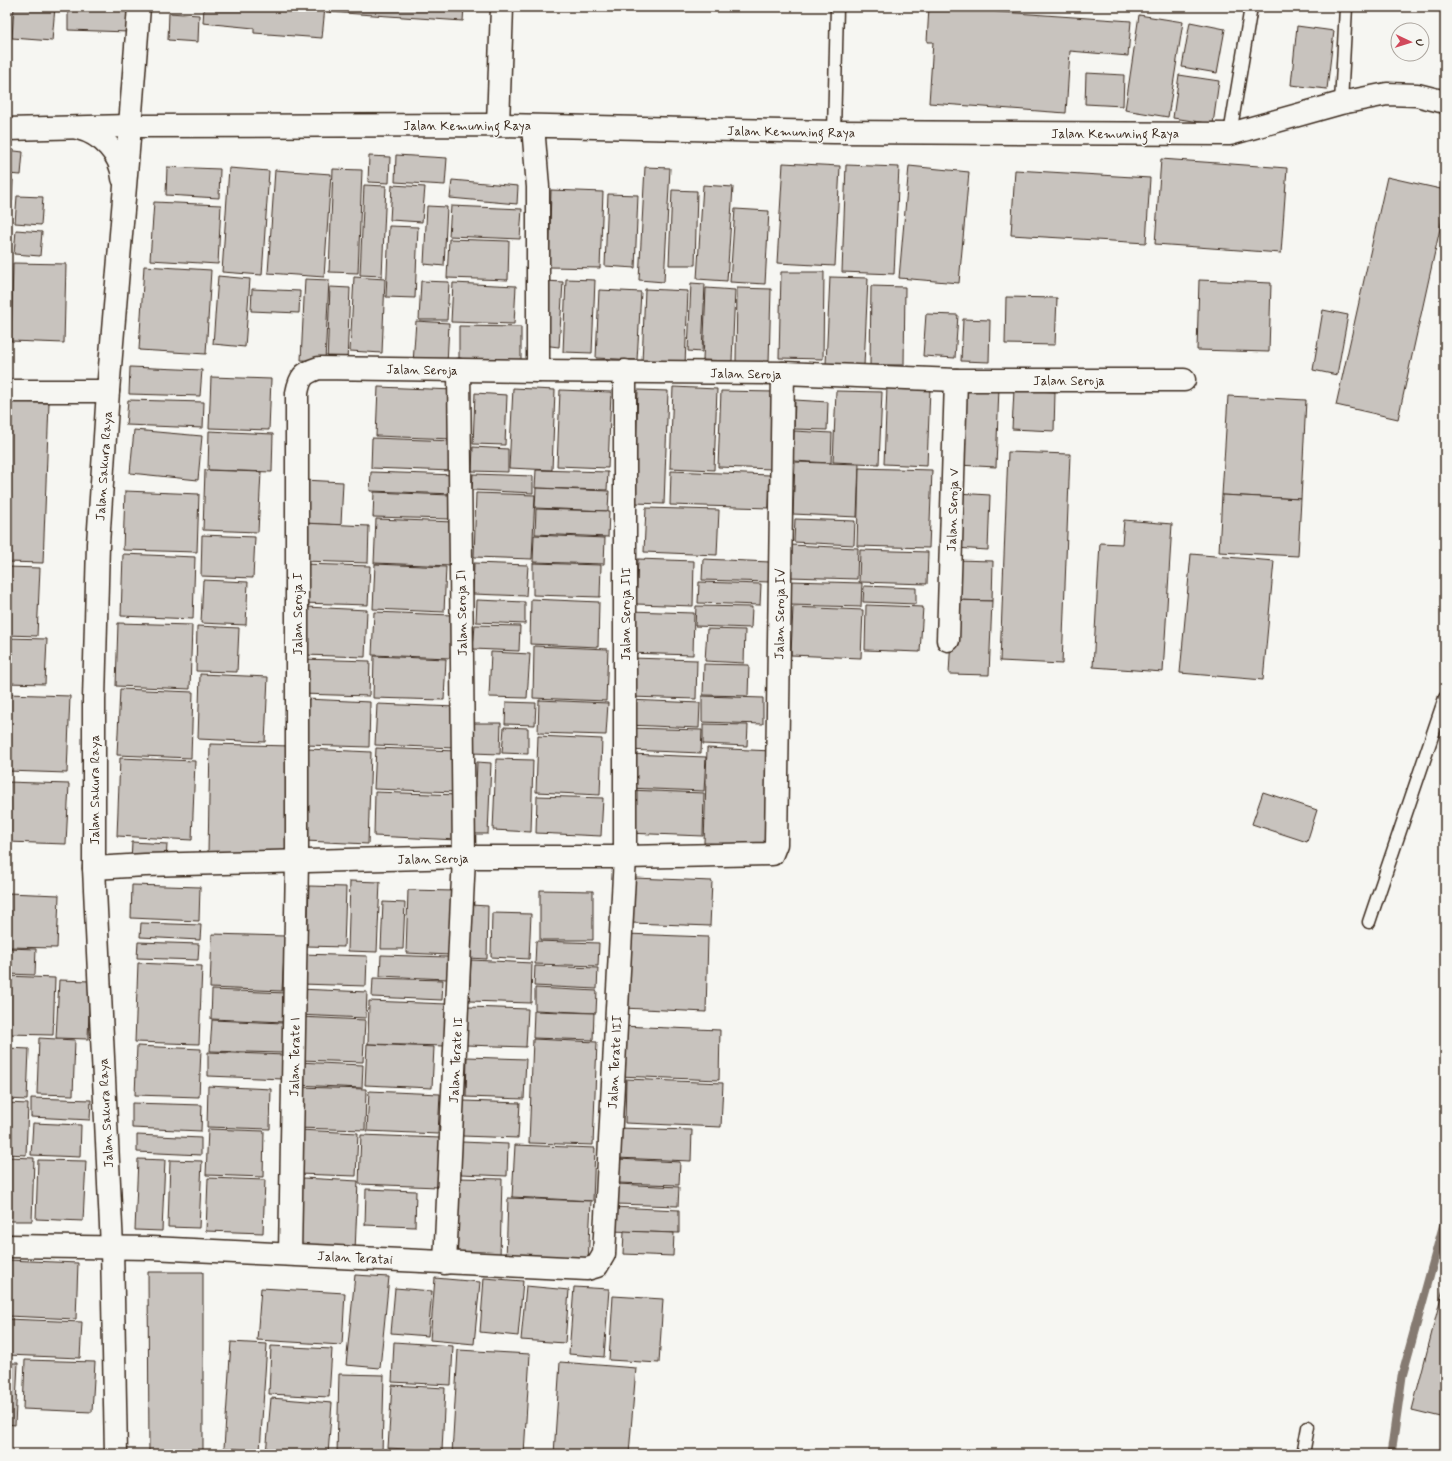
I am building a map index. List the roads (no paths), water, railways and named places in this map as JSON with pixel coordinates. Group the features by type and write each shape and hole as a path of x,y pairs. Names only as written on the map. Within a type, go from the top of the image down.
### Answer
{"street":[{"name":"Jalan Sakura Raya","path":"116,1454 112,1247 94,868 94,700 98,544 108,391 139,7"},
{"path":"498,125 502,7"},
{"name":"Jalan Kemuning Raya","path":"59,128 130,126 498,125 834,132 1230,134 1341,103 1387,94 1417,95 1445,102"},
{"path":"533,126 538,187 538,371"},
{"path":"7,129 80,129 99,136 113,151 122,170 124,190"},
{"name":"Jalan Seroja","path":"308,371 319,368 625,371 783,373 956,380 1184,380"},
{"name":"Jalan Seroja II","path":"459,370 464,857"},
{"name":"Jalan Seroja I","path":"297,861 297,393 299,380 308,371"},
{"name":"Jalan Seroja III","path":"625,371 625,856"},
{"name":"Jalan Seroja IV","path":"772,854 776,844 783,373"},
{"name":"Jalan Seroja V","path":"948,640 956,380"},
{"path":"7,391 108,391"},
{"name":"Jalan Seroja","path":"94,868 145,865 464,857 772,854"},
{"name":"Jalan Terate III","path":"597,1266 604,1254 625,856"},
{"name":"Jalan Terate II","path":"445,1263 464,857"},
{"name":"Jalan Terate I","path":"290,1254 297,861"},
{"name":"Jalan Teratai","path":"7,1246 151,1248 587,1269 597,1266"}],"lane":[{"path":"834,132 838,7"},
{"path":"1230,134 1250,7"},
{"path":"1341,103 1346,10"},
{"path":"1369,922 1445,698"},
{"path":"1303,1454 1308,1427"}],"waterway":[{"path":"1391,1454 1402,1376 1445,1220"}]}
